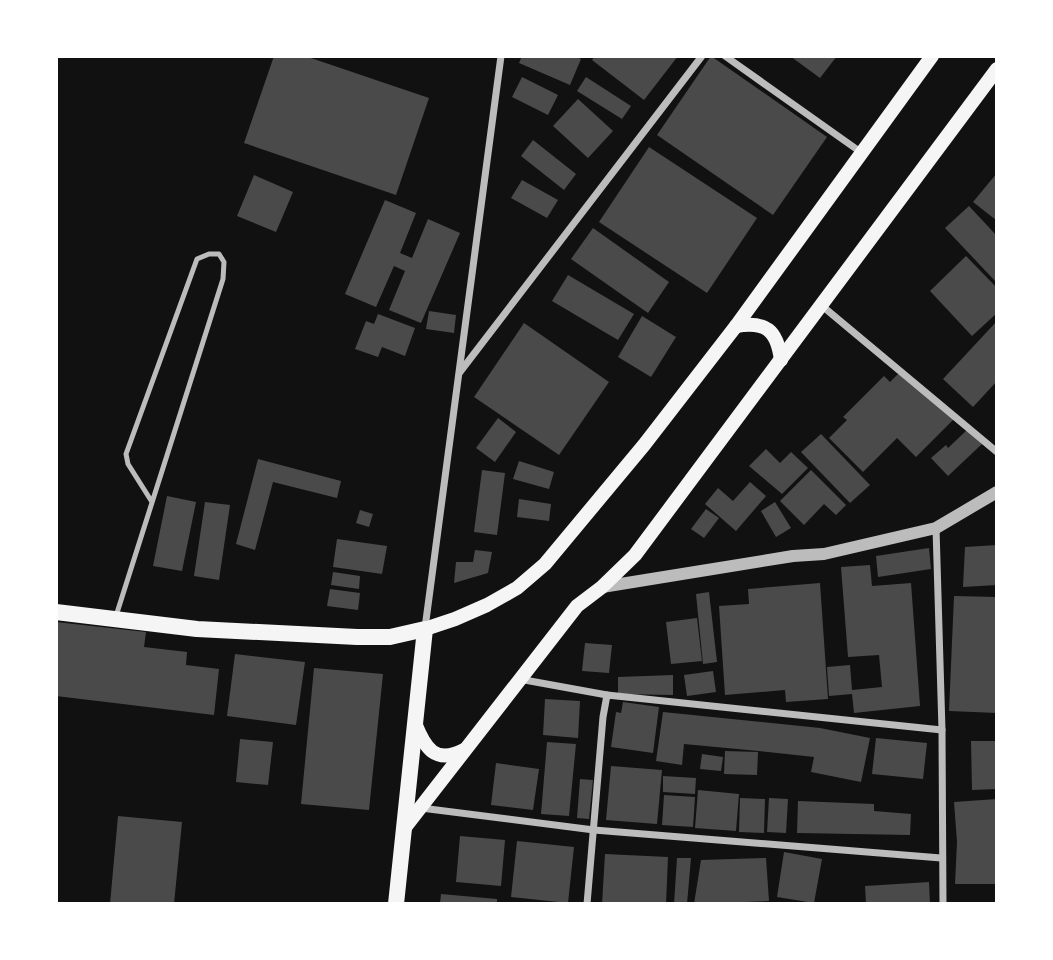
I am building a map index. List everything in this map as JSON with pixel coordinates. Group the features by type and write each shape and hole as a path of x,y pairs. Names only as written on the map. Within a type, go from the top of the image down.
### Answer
{"main road":[{"path":"56,612 197,629 390,637 455,619 517,588 545,564 636,455 736,326 932,56"},
{"path":"403,830 577,606 602,587 635,555 994,79"},
{"path":"736,326 758,324 767,329 775,336 780,360"},
{"path":"396,904 425,629"},
{"path":"415,723 426,747 434,754 445,757 465,749"}],"street":[{"path":"425,629 501,56"},
{"path":"457,376 702,56"},
{"path":"725,56 863,154"},
{"path":"821,305 997,452"},
{"path":"602,587 793,556 824,554 936,528 997,492"},
{"path":"936,528 942,730 943,904"},
{"path":"519,679 607,695 942,730"},
{"path":"587,904 607,695"},
{"path":"420,808 594,830 941,858"}],"lane":[{"path":"115,619 223,279 224,262 219,254 209,254 197,260 126,454 128,464 152,502"}],"building":[{"path":"274,56 305,56 429,98 396,195 244,143"},
{"path":"522,56 574,56 581,59 570,85 519,63"},
{"path":"595,56 678,56 644,100 592,60"},
{"path":"711,56 827,137 773,215 657,135"},
{"path":"790,56 837,56 820,78"},
{"path":"522,77 558,95 548,115 512,97"},
{"path":"586,77 631,106 622,119 577,91"},
{"path":"578,99 613,131 588,158 553,126"},
{"path":"533,140 576,174 564,190 521,156"},
{"path":"649,147 757,218 707,293 599,222"},
{"path":"997,173 997,218 996,220 973,202"},
{"path":"254,175 293,192 276,232 237,216"},
{"path":"522,180 558,200 547,218 511,198"},
{"path":"385,200 416,213 400,253 412,258 428,219 460,233 421,323 389,310 405,271 394,266 376,307 345,294"},
{"path":"969,206 997,236 997,283 945,228"},
{"path":"593,228 669,282 648,313 571,259"},
{"path":"966,256 997,288 997,313 972,336 930,291"},
{"path":"568,275 634,314 618,340 552,301"},
{"path":"429,311 456,315 454,333 426,329"},
{"path":"378,314 415,328 405,356 382,347 378,357 355,349 366,321 374,324"},
{"path":"642,316 676,337 651,377 618,357"},
{"path":"997,321 997,381 973,407 943,379"},
{"path":"524,323 609,382 559,455 474,397"},
{"path":"900,372 955,418 916,457 897,438 863,472 829,438 847,420 843,417 884,376 890,382"},
{"path":"498,418 516,432 495,462 476,448"},
{"path":"968,429 982,444 948,476 931,458 946,445 948,448"},
{"path":"821,434 870,485 850,503 801,452"},
{"path":"766,449 780,463 791,452 808,468 782,494 749,466"},
{"path":"258,459 341,481 337,498 273,482 255,550 236,544"},
{"path":"519,461 554,472 549,489 513,479"},
{"path":"482,470 505,473 497,535 474,532"},
{"path":"811,470 846,505 836,515 824,504 804,525 780,501"},
{"path":"750,482 766,496 736,531 705,504 718,488 733,501"},
{"path":"167,496 196,502 182,571 153,566"},
{"path":"519,499 551,504 549,521 517,517"},
{"path":"205,502 230,505 219,580 194,576"},
{"path":"775,502 791,528 776,537 761,511"},
{"path":"706,509 719,518 704,538 691,529"},
{"path":"360,510 373,514 369,527 356,523"},
{"path":"337,539 387,546 382,574 333,567"},
{"path":"997,545 997,585 963,587 965,547"},
{"path":"929,548 931,569 878,577 876,556"},
{"path":"475,550 492,552 488,573 454,583 456,562 473,562"},
{"path":"870,565 872,586 911,583 920,706 854,713 852,694 829,696 827,667 850,665 852,690 882,687 879,655 848,657 841,567"},
{"path":"333,572 360,576 359,589 331,585"},
{"path":"820,583 828,699 786,702 785,690 725,695 719,606 749,604 748,589"},
{"path":"330,589 360,593 358,610 327,606"},
{"path":"709,592 717,662 703,664 696,594"},
{"path":"954,596 997,597 997,713 949,711"},
{"path":"697,618 702,661 671,664 666,622"},
{"path":"56,622 146,632 144,647 187,652 186,665 219,669 214,715 56,696"},
{"path":"585,643 612,645 609,673 582,671"},
{"path":"235,654 305,662 296,725 227,716"},
{"path":"314,668 383,674 369,810 301,804"},
{"path":"713,671 716,692 687,696 684,675"},
{"path":"673,675 673,695 618,694 618,677"},
{"path":"545,699 580,701 578,738 543,735"},
{"path":"623,702 659,707 653,753 611,747 616,712 621,713"},
{"path":"663,712 820,728 870,738 861,782 811,772 814,757 768,752 684,744 682,765 656,761"},
{"path":"876,738 927,743 923,779 872,774"},
{"path":"240,739 273,742 268,785 236,782"},
{"path":"971,741 997,741 997,789 972,790"},
{"path":"547,742 576,744 569,816 541,814"},
{"path":"725,751 758,752 757,775 724,774"},
{"path":"702,754 723,757 721,771 700,769"},
{"path":"496,763 539,769 533,810 491,805"},
{"path":"611,766 662,770 657,824 606,820"},
{"path":"663,776 696,778 695,794 663,792"},
{"path":"580,779 593,780 589,819 577,818"},
{"path":"698,790 739,794 736,831 695,828"},
{"path":"664,795 695,797 693,827 662,825"},
{"path":"740,798 765,799 764,833 739,832"},
{"path":"769,798 788,799 786,833 767,832"},
{"path":"997,799 997,884 955,884 957,842 954,802"},
{"path":"798,801 874,804 874,811 911,814 910,835 797,833"},
{"path":"118,816 182,822 174,904 110,904"},
{"path":"460,836 505,840 501,886 456,882"},
{"path":"517,841 574,847 568,903 511,897"},
{"path":"784,852 822,859 814,903 777,897"},
{"path":"605,854 668,857 666,904 602,904"},
{"path":"677,858 691,858 687,904 674,904"},
{"path":"766,858 769,901 694,904 701,860"},
{"path":"929,882 930,904 866,904 865,886"},
{"path":"441,894 497,899 497,904 440,904"}]}
